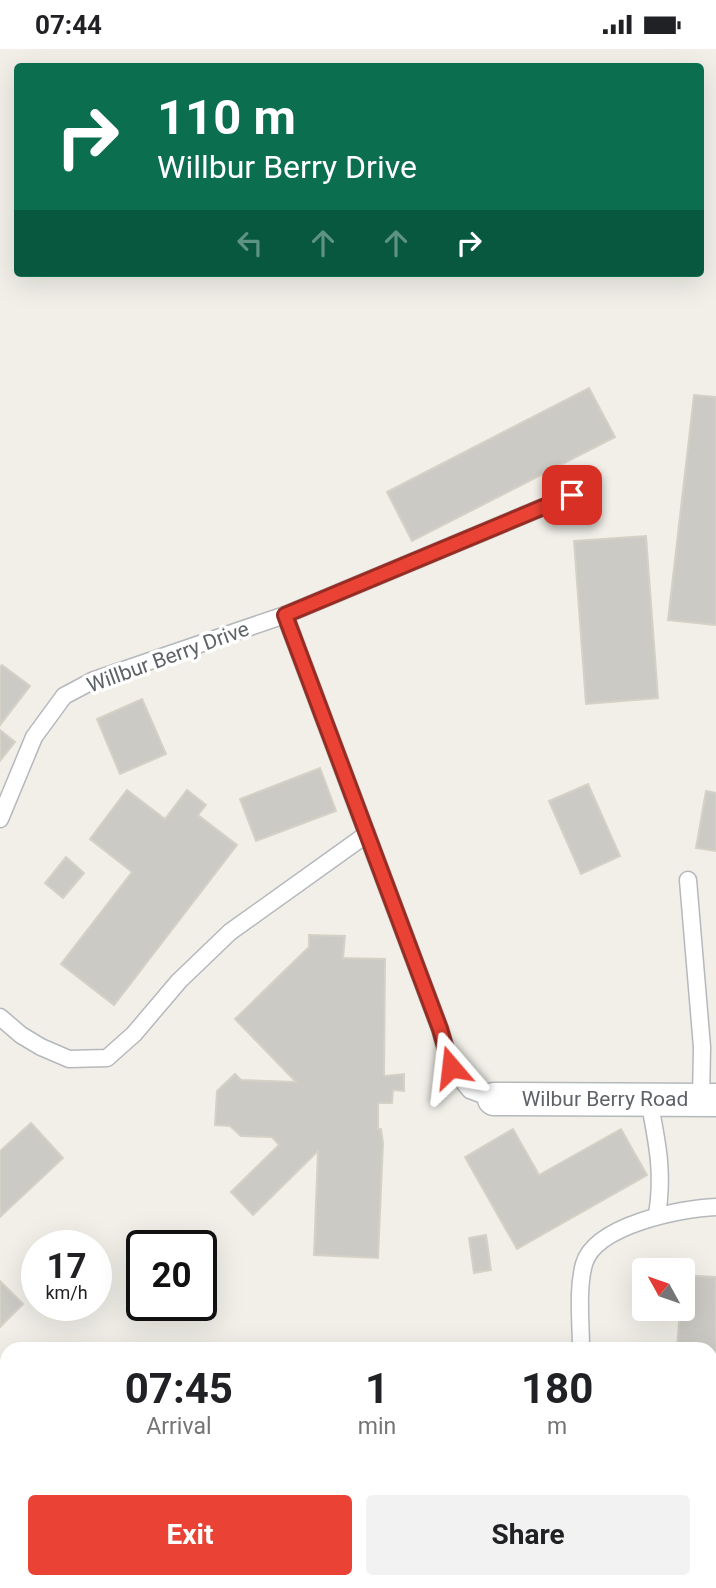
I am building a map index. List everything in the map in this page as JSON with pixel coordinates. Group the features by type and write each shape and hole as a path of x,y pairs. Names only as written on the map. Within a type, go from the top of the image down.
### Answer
{"street":[{"name":"Wilbur Berry Road","path":"494,1099 709,1100"}],"lane":[{"name":"Willbur Berry Drive","path":"0,819 34,737 64,696 94,680 285,615 572,495"},
{"path":"285,615 440,1029 451,1067 470,1090 494,1099"},
{"path":"0,1017 21,1035 69,1059 107,1058 134,1034 179,981 230,932 367,834"},
{"path":"688,880 709,1100"},
{"path":"649,1100 660,1160 661,1193 657,1215"},
{"path":"581,1342 584,1261 595,1245 618,1230 657,1215 696,1207 716,1207"}],"building":[{"path":"589,388 615,437 412,541 387,492"},
{"path":"694,395 716,397 716,625 668,620"},
{"path":"646,536 658,698 586,704 574,541"},
{"path":"2,665 30,686 0,725 0,667"},
{"path":"142,699 166,754 120,774 97,719"},
{"path":"0,730 15,742 0,761"},
{"path":"320,768 336,811 256,841 240,799"},
{"path":"588,784 620,856 581,874 549,801"},
{"path":"127,790 165,819 187,790 206,805 198,815 237,845 114,1005 61,964 132,872 90,839"},
{"path":"706,791 716,793 716,851 696,848"},
{"path":"66,857 84,873 63,898 45,883"},
{"path":"309,935 345,936 343,958 385,959 384,1076 404,1074 404,1091 393,1090 392,1103 378,1103 378,1129 381,1129 383,1143 378,1258 314,1255 318,1151 253,1215 231,1192 279,1145 272,1137 241,1136 230,1126 215,1125 217,1091 235,1074 241,1080 296,1082 235,1019 309,947"},
{"path":"31,1123 63,1158 0,1217 0,1151"},
{"path":"513,1129 539,1175 621,1129 647,1175 517,1249 465,1157"},
{"path":"486,1235 491,1270 474,1273 469,1238"},
{"path":"695,1276 716,1277 716,1342 678,1342 679,1321 695,1321"},
{"path":"0,1281 21,1302 21,1306 0,1327"}],"route":[{"path":"451,1067 440,1029 285,615 572,495"}]}
